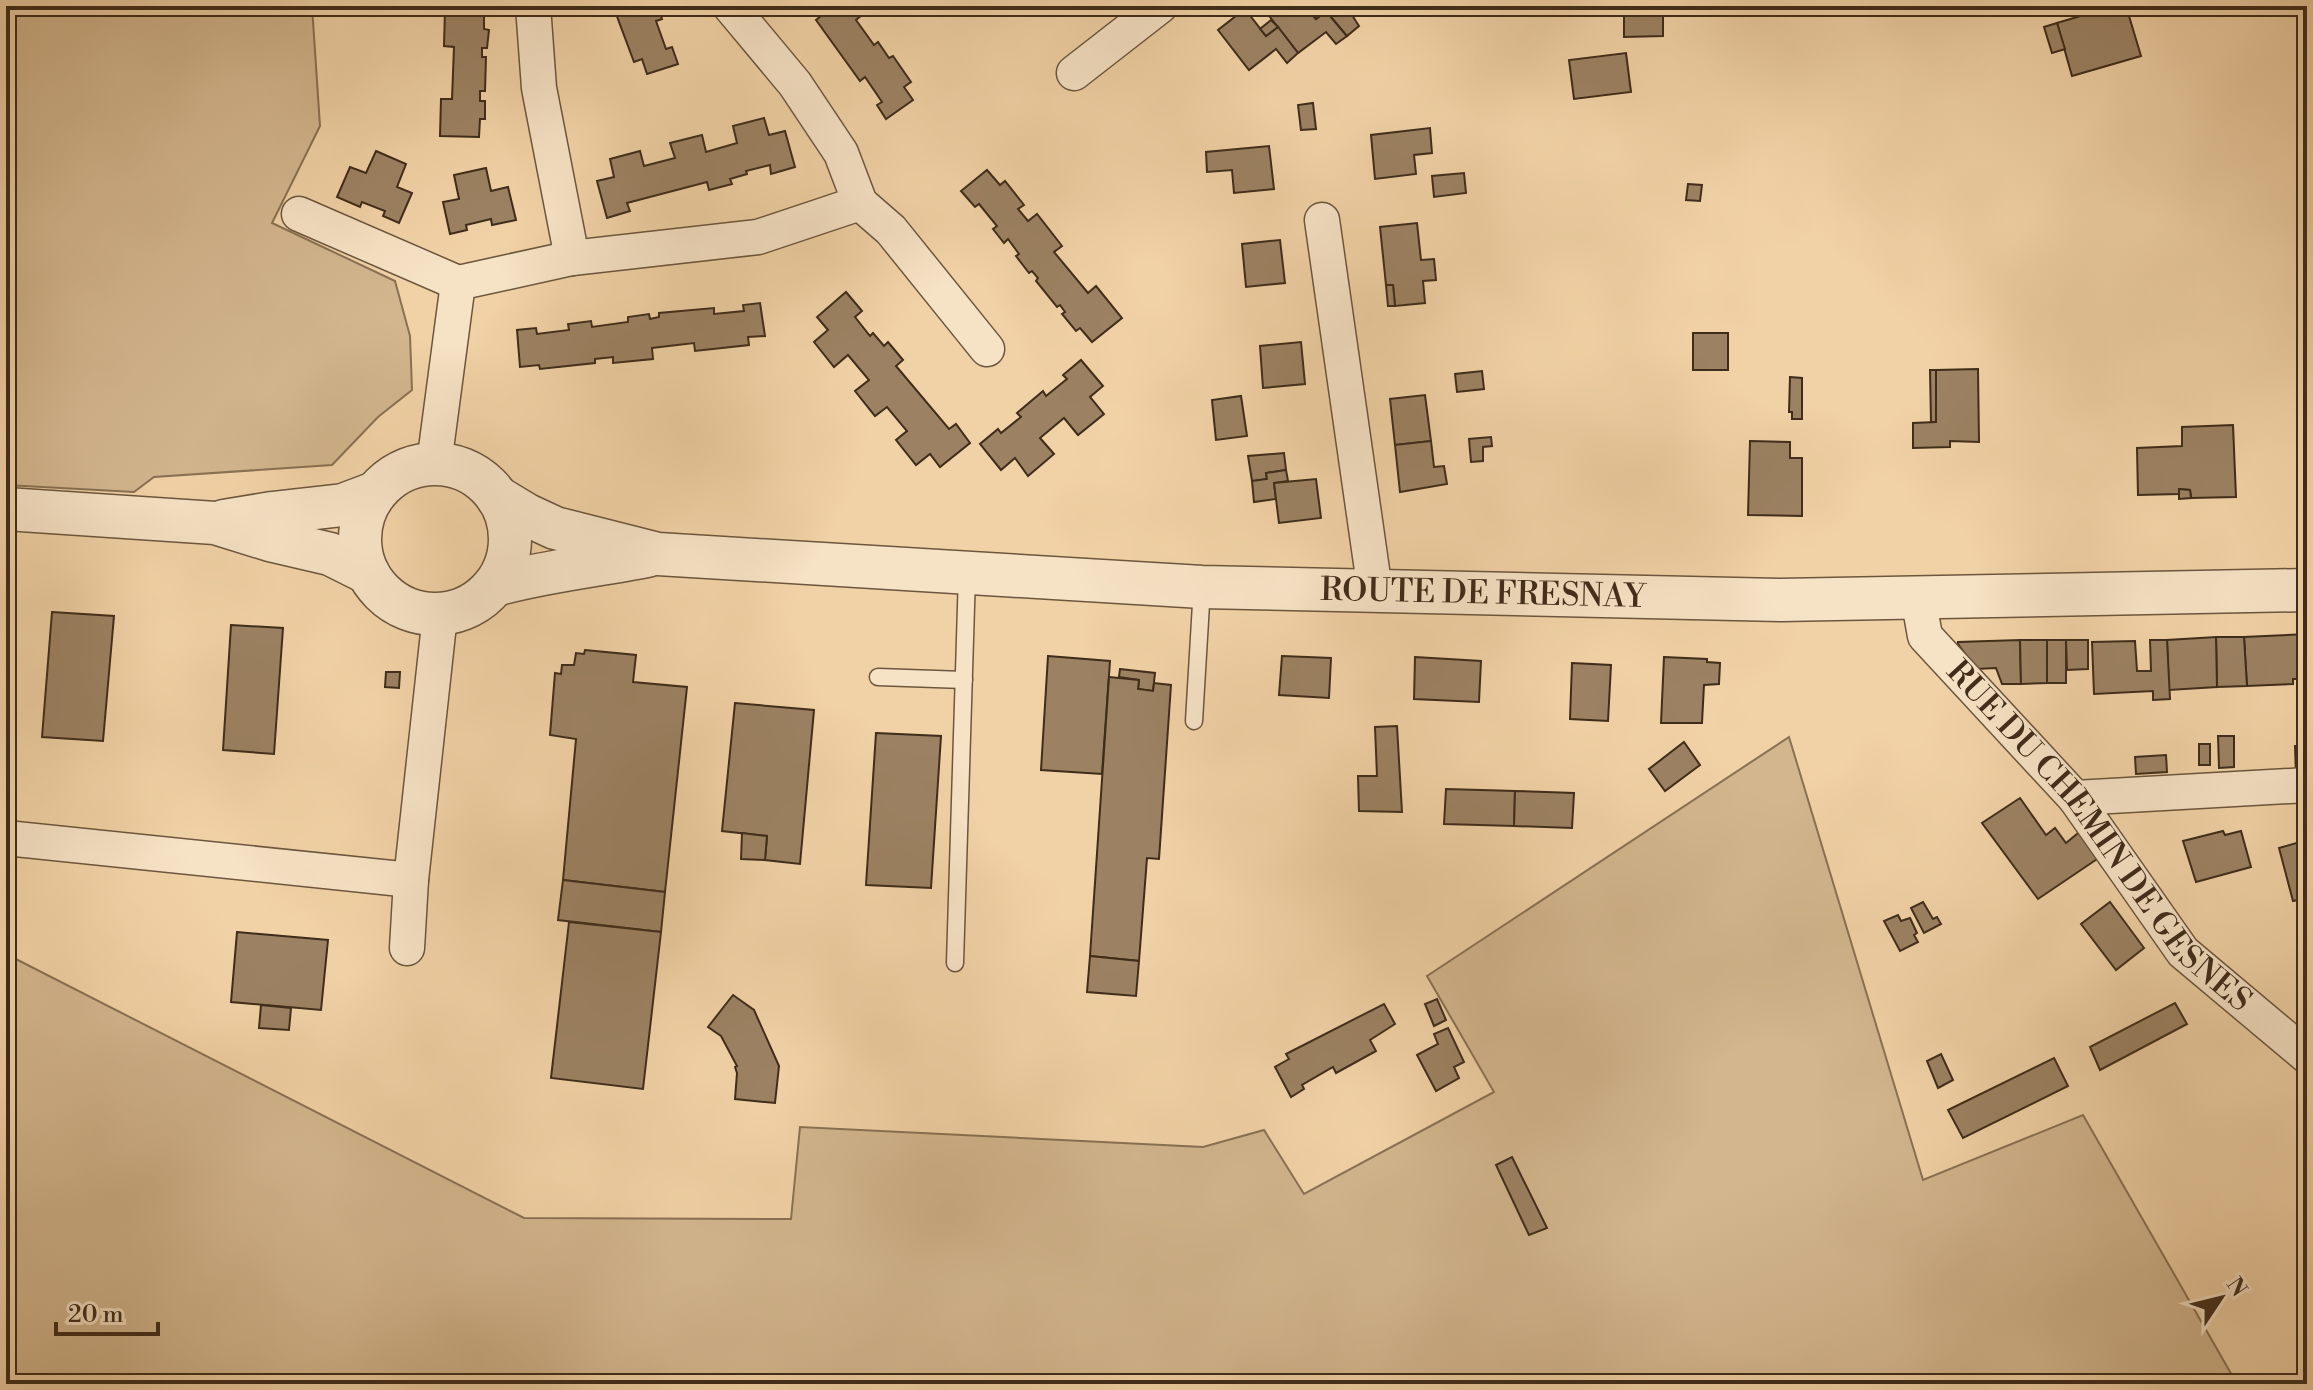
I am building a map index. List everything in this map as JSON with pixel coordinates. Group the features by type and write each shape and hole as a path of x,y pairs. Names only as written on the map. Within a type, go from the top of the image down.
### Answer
{"street":[{"path":"533,6 539,88 572,258"},
{"path":"730,6 795,84 841,153 860,203 891,230 987,349"},
{"path":"1074,73 1160,6"},
{"path":"299,214 458,283 572,258 758,237 860,203"},
{"path":"1322,220 1375,591"},
{"path":"434,464 458,283"},
{"path":"434,464 458,468 480,479 497,497 508,520 510,545 506,566 495,585 480,600 461,610 440,615 415,613 392,601 373,583 362,560 359,534 364,512 375,493 391,477 412,467 434,464"},
{"path":"215,523 343,505 375,493"},
{"name":"ROUTE DE FRESNAY","path":"497,497 555,528 658,554 1202,587 1781,600 2307,590"},
{"path":"6,509 215,523 330,554 368,573"},
{"name":"ROUTE DE FRESNAY","path":"495,585 537,574 658,554"},
{"name":"RUE DU CHEMIN DE GESNES","path":"1918,597 1925,636 2075,798 2183,952 2307,1056"},
{"path":"407,948 411,880 440,615"},
{"path":"2075,798 2307,785"},
{"path":"6,838 411,880"}],"lane":[{"path":"955,963 967,573"},
{"path":"1194,721 1202,587"},
{"path":"878,677 964,680"}],"shaded area":[{"path":"6,6 312,6 320,126 272,223 395,281 410,336 412,390 378,417 332,465 154,477 134,492 6,485"},
{"path":"1789,737 1923,1180 2083,1115 2237,1384 6,1384 6,954 524,1218 791,1219 800,1127 1203,1147 1264,1130 1304,1194 1494,1092 1427,976"}],"building":[{"path":"623,6 658,6 662,19 656,21 666,49 672,47 678,64 647,74 642,59 634,62 615,11"},
{"path":"814,6 857,6 863,14 856,20 874,45 878,42 889,58 893,56 911,82 904,87 913,100 886,119 877,105 882,102 865,77 860,81 816,20 821,16"},
{"path":"1274,6 1305,6 1316,19 1326,11 1347,36 1336,44 1326,32 1298,53 1266,12"},
{"path":"1315,6 1322,6 1326,11 1316,19 1309,11"},
{"path":"1333,6 1357,6 1350,12 1359,26 1347,36 1326,11"},
{"path":"2114,6 2126,6 2141,56 2072,76 2057,23"},
{"path":"1663,8 1663,36 1624,37 1624,9"},
{"path":"1245,9 1266,36 1278,27 1298,53 1287,63 1276,49 1249,70 1218,30"},
{"path":"445,10 484,11 484,29 489,30 487,48 482,48 482,57 486,57 485,91 480,91 480,101 485,101 485,119 480,119 479,137 440,136 441,99 452,99 454,47 444,46"},
{"path":"1271,20 1278,27 1266,36 1260,29"},
{"path":"2057,23 2065,49 2052,53 2044,27"},
{"path":"1626,53 1631,92 1574,99 1569,60"},
{"path":"1313,103 1316,129 1301,130 1298,105"},
{"path":"764,118 769,135 785,131 795,167 771,174 770,165 730,179 732,184 709,190 707,182 627,203 630,211 607,218 597,181 614,177 610,159 640,151 644,166 675,158 670,143 702,135 706,152 737,143 733,126"},
{"path":"1430,128 1432,153 1414,155 1416,174 1375,179 1371,135"},
{"path":"1269,146 1274,189 1234,193 1232,170 1207,172 1206,152"},
{"path":"376,151 406,164 397,187 412,193 399,223 383,216 385,211 362,202 360,207 337,197 350,167 366,173"},
{"path":"486,168 491,191 508,187 516,220 492,225 491,219 466,225 467,230 450,234 443,202 459,199 454,175"},
{"path":"987,170 1000,185 1005,181 1024,205 1018,209 1028,221 1037,214 1062,246 1054,252 1088,293 1096,286 1122,318 1092,342 1080,328 1076,331 1062,314 1065,312 1060,305 1057,307 1036,281 1038,278 1032,271 1029,273 1008,239 1004,243 993,229 997,226 979,204 975,207 961,191"},
{"path":"1464,173 1466,193 1434,197 1432,176"},
{"path":"1688,184 1702,185 1700,201 1686,200"},
{"path":"1417,223 1421,260 1434,259 1436,280 1423,281 1425,303 1395,306 1393,285 1386,285 1380,227"},
{"path":"1280,240 1285,283 1246,287 1242,244"},
{"path":"1386,285 1393,285 1395,306 1388,306"},
{"path":"846,292 862,311 855,317 870,336 873,333 884,346 888,342 903,360 896,366 949,429 956,424 970,443 940,467 930,454 916,465 896,440 907,431 887,407 875,416 855,391 869,380 848,355 834,367 814,342 828,330 817,317"},
{"path":"760,303 765,336 748,337 749,345 695,351 694,343 652,348 653,359 613,363 613,357 595,359 595,363 540,369 539,365 520,367 517,330 536,328 537,334 569,330 568,324 591,321 592,327 628,322 628,317 649,314 650,319 659,317 659,313 714,308 714,314 744,311 743,305"},
{"path":"1693,333 1728,333 1728,370 1693,370"},
{"path":"1301,342 1305,384 1263,388 1260,346"},
{"path":"1081,360 1103,386 1090,397 1104,414 1078,435 1064,418 1040,438 1054,454 1028,476 1015,458 1001,470 980,444 998,429 1001,433 1021,417 1017,413 1043,391 1046,396 1067,379 1063,375"},
{"path":"1978,369 1979,442 1950,441 1950,447 1913,448 1913,423 1936,422 1936,370"},
{"path":"1930,370 1936,370 1936,422 1931,422"},
{"path":"1482,371 1484,389 1457,392 1455,374"},
{"path":"1790,377 1802,378 1802,419 1792,419 1792,412 1789,412"},
{"path":"1425,395 1431,441 1395,445 1390,399"},
{"path":"1241,396 1247,436 1216,440 1212,400"},
{"path":"2233,425 2236,497 2191,498 2190,490 2179,489 2179,494 2138,495 2137,448 2182,446 2182,427"},
{"path":"1491,437 1492,446 1483,447 1483,461 1471,462 1469,439"},
{"path":"1431,441 1434,467 1444,466 1447,484 1400,492 1395,445"},
{"path":"1750,441 1790,442 1790,458 1802,458 1802,516 1748,515"},
{"path":"1284,453 1286,470 1266,473 1267,479 1252,481 1248,456"},
{"path":"1286,470 1288,481 1274,483 1276,499 1254,502 1252,481 1267,479 1266,473"},
{"path":"1316,479 1321,518 1279,523 1274,483"},
{"path":"2179,489 2190,490 2191,498 2179,499"},
{"path":"52,612 114,616 103,741 42,737"},
{"path":"231,625 283,628 274,754 223,750"},
{"path":"2307,634 2307,679 2293,679 2293,684 2247,686 2244,637"},
{"path":"2216,637 2244,637 2247,686 2217,687"},
{"path":"2216,637 2217,687 2169,690 2167,640"},
{"path":"2020,640 2021,684 2002,684 1996,668 1976,669 1958,644 1958,642"},
{"path":"2020,640 2047,640 2047,683 2021,684"},
{"path":"2047,640 2066,640 2066,683 2047,683"},
{"path":"2066,640 2088,640 2088,669 2067,670"},
{"path":"2150,640 2167,640 2170,699 2153,700 2153,691 2094,694 2092,642 2135,641 2137,671 2151,671"},
{"path":"585,650 636,655 633,682 687,687 665,892 563,880 576,739 550,735 555,673 561,674 562,665 574,665 576,653 584,654"},
{"path":"1048,656 1110,661 1102,774 1041,770"},
{"path":"1282,656 1331,658 1329,698 1279,695"},
{"path":"1415,657 1481,661 1479,702 1414,699"},
{"path":"1664,657 1707,659 1707,662 1720,663 1719,684 1704,685 1702,723 1661,723"},
{"path":"1572,663 1611,665 1608,721 1570,719"},
{"path":"1120,669 1155,673 1153,691 1138,689 1139,680 1119,677"},
{"path":"386,672 400,672 399,688 385,687"},
{"path":"1109,677 1139,680 1138,689 1153,691 1154,683 1171,685 1159,859 1147,858 1139,961 1090,956"},
{"path":"735,703 814,710 800,864 765,860 767,836 722,831"},
{"path":"1397,726 1402,812 1359,811 1358,776 1377,776 1375,727"},
{"path":"876,733 941,736 931,888 866,885"},
{"path":"2218,736 2234,736 2234,767 2219,768"},
{"path":"1684,742 1700,765 1665,791 1649,769"},
{"path":"2199,744 2210,744 2210,765 2199,765"},
{"path":"2295,746 2307,746 2307,776 2296,776"},
{"path":"2166,755 2167,772 2136,774 2135,757"},
{"path":"1446,789 1515,791 1514,826 1444,824"},
{"path":"1515,791 1574,793 1572,828 1514,826"},
{"path":"2020,798 2046,835 2055,828 2066,843 2083,829 2103,855 2038,899 1982,823"},
{"path":"2223,831 2225,835 2241,831 2251,867 2196,882 2183,841"},
{"path":"742,833 767,836 765,860 741,859"},
{"path":"2307,840 2307,898 2293,901 2279,848"},
{"path":"563,880 665,892 661,932 558,920"},
{"path":"1923,902 1933,919 1937,917 1941,924 1924,933 1911,908"},
{"path":"2110,902 2144,948 2116,970 2081,924"},
{"path":"1898,915 1901,921 1910,918 1918,942 1900,951 1884,921"},
{"path":"569,922 661,932 643,1089 551,1078"},
{"path":"237,932 328,940 321,1010 231,1002"},
{"path":"1090,956 1139,961 1136,996 1087,992"},
{"path":"733,995 754,1010 779,1066 775,1103 735,1099 737,1066 721,1036 708,1027"},
{"path":"1437,999 1446,1020 1434,1026 1425,1004"},
{"path":"2175,1003 2187,1024 2100,1070 2090,1047"},
{"path":"1384,1004 1395,1024 1370,1040 1376,1051 1336,1073 1333,1067 1302,1085 1304,1089 1291,1097 1275,1067 1289,1059 1286,1054"},
{"path":"261,1005 291,1008 289,1030 259,1028"},
{"path":"1448,1028 1464,1062 1454,1067 1459,1078 1436,1091 1417,1055 1438,1044 1434,1034"},
{"path":"1941,1054 1953,1080 1938,1088 1927,1061"},
{"path":"2054,1058 2068,1086 1963,1138 1948,1110"},
{"path":"1512,1157 1547,1228 1529,1235 1496,1165"}]}
